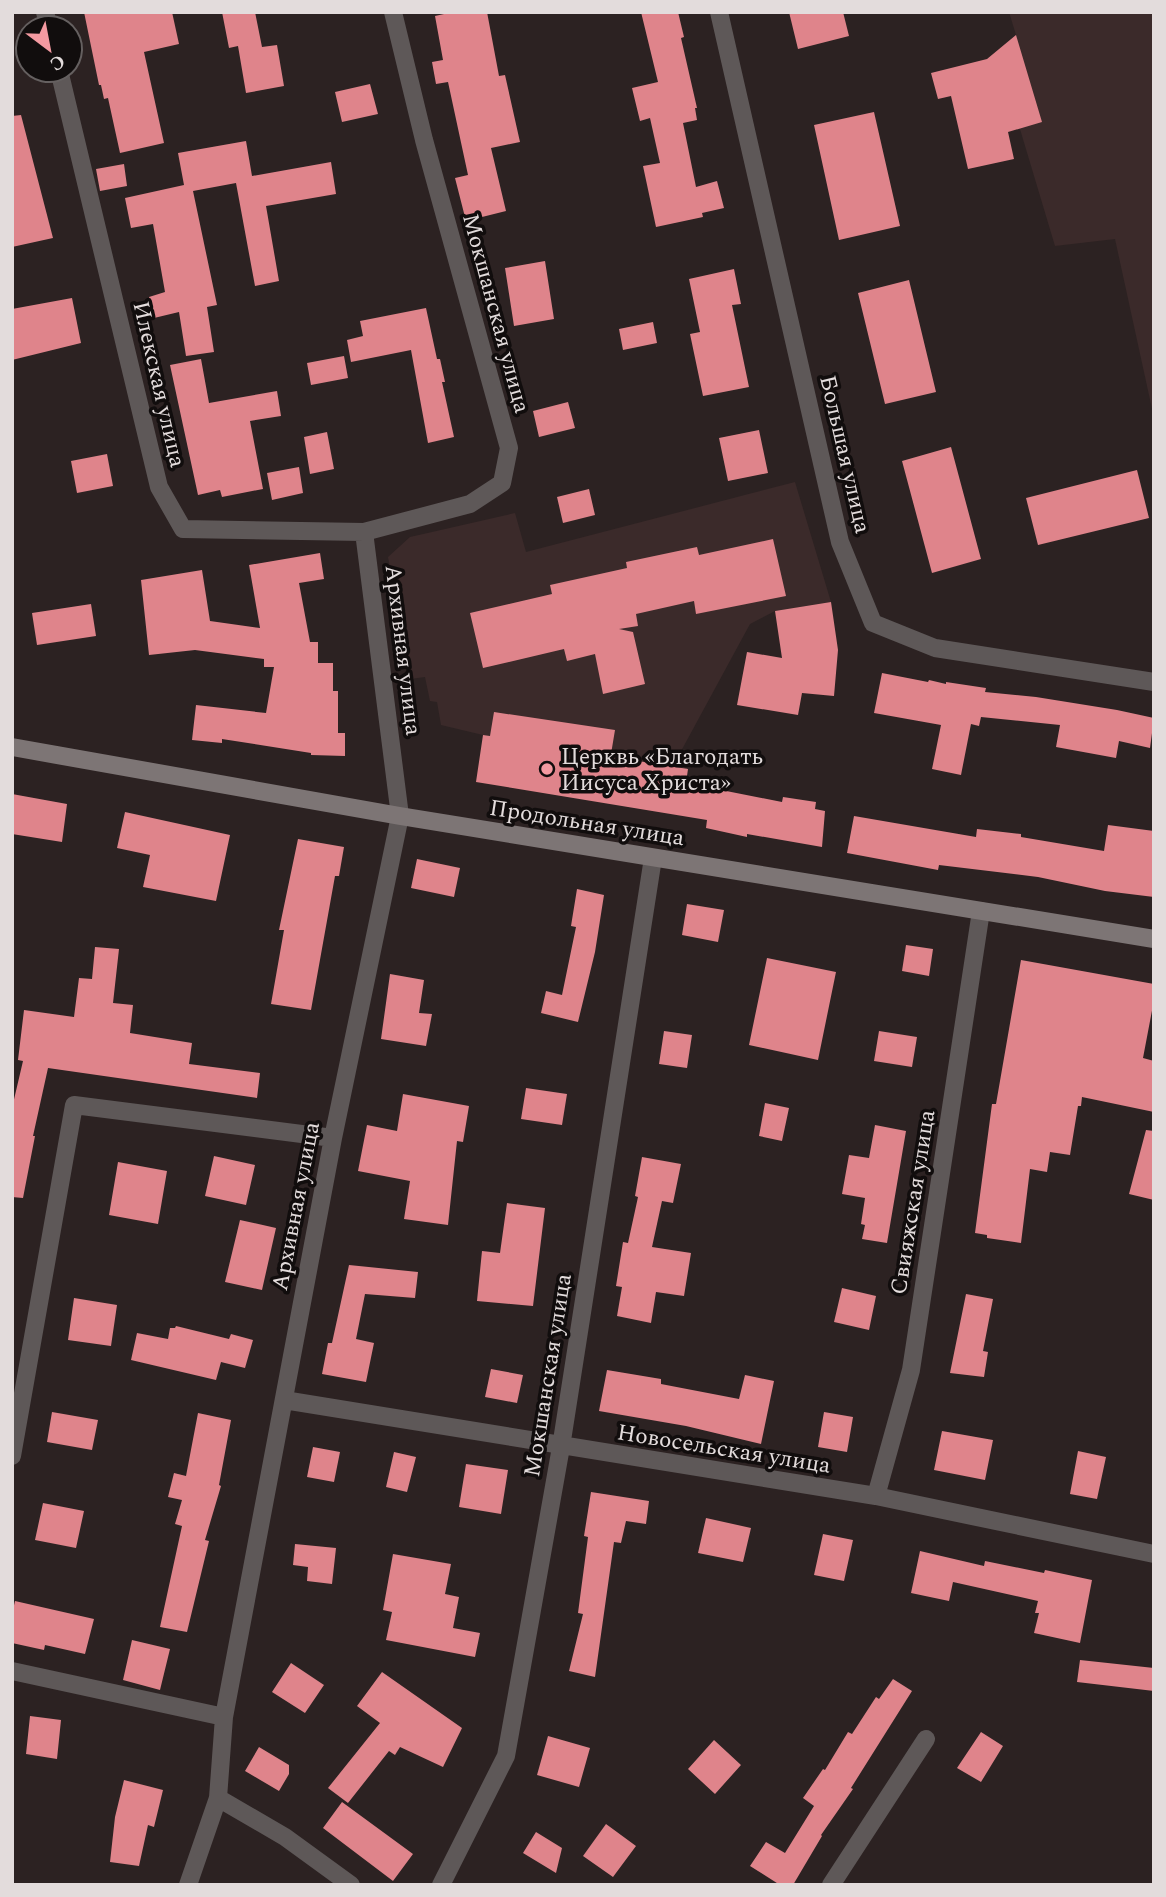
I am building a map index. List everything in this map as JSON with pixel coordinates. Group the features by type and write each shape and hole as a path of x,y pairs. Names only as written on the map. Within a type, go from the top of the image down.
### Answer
{"main road":[{"name":"Продольная улица","path":"12,747 400,816 1154,939"}],"street":[{"name":"Мокшанская улица","path":"364,532 470,503 502,483 509,448 424,140 393,12"},
{"name":"Большая улица","path":"719,12 840,542 873,623 935,648 1154,682"},
{"name":"Илекская улица","path":"62,84 159,487 183,528 364,532"},
{"name":"Архивная улица","path":"188,1885 218,1798 224,1717 333,1138 400,816 364,532"},
{"name":"Мокшанская улица","path":"441,1885 506,1756 561,1447 653,858"},
{"name":"Свияжская улица","path":"876,1496 911,1370 981,911"},
{"path":"12,1455 74,1105 333,1138"},
{"name":"Новосельская улица","path":"284,1400 876,1496 1154,1554"},
{"path":"12,1671 224,1717"},
{"path":"831,1885 926,1739"},
{"path":"218,1798 285,1837 351,1885"}],"shaded area":[{"path":"1009,12 1154,12 1154,418 1115,239 1055,246 1011,99 1000,48 1016,35"},
{"path":"795,482 831,602 775,611 750,624 680,753 689,755 681,815 620,805 618,755 483,735 441,725 437,702 430,701 425,677 410,679 388,557 410,537 515,513 526,552"}],"building":[{"path":"84,12 172,12 179,44 144,52 164,143 120,153 108,98 104,99 99,85"},
{"path":"222,12 255,12 262,47 277,45 284,86 246,93 238,46 229,48"},
{"path":"453,12 487,12 499,76 505,75 520,142 491,148 506,211 466,221 455,178 468,175 448,82 436,84 432,62 443,60 435,16"},
{"path":"641,12 678,12 684,37 681,38 697,108 697,120 683,123 696,187 717,181 724,208 702,213 703,217 656,227 643,166 660,163 650,118 640,121 632,88 658,82"},
{"path":"789,12 843,12 849,36 798,49"},
{"path":"1016,35 1042,122 1008,132 1014,159 968,169 951,96 938,99 931,73 987,59"},
{"path":"370,84 378,114 342,122 335,92"},
{"path":"874,112 900,226 839,240 814,125"},
{"path":"21,115 53,238 12,247 12,116"},
{"path":"246,141 252,176 331,162 336,194 266,206 279,281 255,286 236,183 193,191 217,305 207,307 214,352 186,356 179,312 154,318 149,297 165,292 153,224 131,228 125,198 184,185 178,153"},
{"path":"124,164 127,186 100,191 96,169"},
{"path":"545,261 554,319 514,326 505,268"},
{"path":"734,269 741,304 732,305 749,387 703,396 690,334 700,332 689,279"},
{"path":"909,280 936,392 885,404 858,293"},
{"path":"72,298 81,343 12,360 12,309"},
{"path":"426,308 445,382 442,382 454,437 428,443 411,350 351,362 347,340 363,336 360,321"},
{"path":"653,322 657,343 623,350 619,329"},
{"path":"344,356 348,378 311,385 307,363"},
{"path":"201,359 209,403 277,391 281,416 250,421 263,489 222,497 220,490 198,495 170,365"},
{"path":"568,402 575,428 539,437 533,411"},
{"path":"759,430 768,473 728,481 719,438"},
{"path":"327,432 334,469 310,474 304,437"},
{"path":"951,447 981,559 932,573 902,461"},
{"path":"107,454 113,486 77,493 71,461"},
{"path":"299,467 303,493 272,500 267,473"},
{"path":"1137,470 1149,518 1038,545 1026,498"},
{"path":"589,489 595,515 563,523 557,497"},
{"path":"773,539 786,596 696,614 694,601 636,614 638,626 619,629 633,632 645,684 603,694 595,654 567,661 564,649 483,668 470,613 552,594 550,585 627,568 626,562 697,547 699,555"},
{"path":"320,553 324,579 299,583 310,642 318,642 318,663 333,663 333,691 338,691 338,733 345,733 345,756 311,755 222,739 222,743 192,740 196,705 266,713 274,667 264,667 264,659 195,650 149,655 141,580 202,570 210,621 260,628 249,565"},
{"path":"831,602 838,650 834,696 802,693 798,715 737,705 747,652 782,658 775,611"},
{"path":"91,604 96,636 37,645 32,613"},
{"path":"882,673 928,682 986,688 985,692 1036,697 1154,718 1150,748 1119,741 1116,758 1056,747 1060,725 981,717 979,726 971,724 961,775 932,769 941,725 874,713"},
{"path":"494,712 615,730 611,754 619,755 619,758 688,769 686,783 782,802 783,797 816,802 815,809 825,811 822,847 747,834 747,837 706,828 707,820 476,782 483,735 490,736"},
{"path":"12,794 67,804 62,842 12,834"},
{"path":"125,812 230,835 216,901 143,887 150,855 117,848"},
{"path":"854,816 976,837 977,829 1021,834 1021,837 1104,851 1108,825 1154,831 1154,897 1105,891 1038,877 939,865 938,870 847,853"},
{"path":"298,839 344,847 339,876 335,876 311,1010 271,1004 284,930 279,930"},
{"path":"417,859 460,868 454,897 411,888"},
{"path":"577,889 604,895 595,952 578,1022 541,1013 546,991 562,995 576,927 571,926"},
{"path":"687,904 724,910 718,942 682,935"},
{"path":"906,945 933,949 929,976 902,971"},
{"path":"95,947 119,949 113,1003 133,1005 130,1033 192,1043 189,1064 260,1073 257,1098 48,1068 23,1198 12,1197 12,1108 23,1061 18,1060 24,1010 74,1017 79,978 92,979"},
{"path":"767,958 836,972 818,1060 749,1045"},
{"path":"1021,960 1154,984 1154,1000 1143,1058 1154,1061 1154,1112 1082,1097 1070,1155 1050,1152 1047,1172 1030,1169 1021,1243 987,1238 987,1235 975,1233 992,1104 996,1104"},
{"path":"390,974 424,980 419,1013 432,1014 426,1046 381,1039"},
{"path":"664,1031 692,1035 687,1068 659,1064"},
{"path":"879,1031 917,1037 912,1067 874,1061"},
{"path":"526,1088 567,1094 562,1125 521,1119"},
{"path":"403,1094 469,1106 463,1142 457,1141 448,1225 404,1219 410,1181 358,1171 367,1125 397,1131"},
{"path":"765,1103 789,1108 782,1141 759,1136"},
{"path":"875,1125 906,1131 887,1243 862,1239 865,1198 842,1194 849,1155 869,1158"},
{"path":"1146,1130 1154,1131 1154,1200 1129,1194"},
{"path":"214,1156 255,1165 246,1205 205,1196"},
{"path":"642,1157 681,1164 673,1203 662,1201 652,1247 691,1253 684,1296 656,1292 651,1323 617,1316 622,1287 616,1286 623,1242 628,1243 638,1197 635,1196"},
{"path":"118,1162 167,1171 158,1224 109,1215"},
{"path":"507,1203 545,1208 533,1306 477,1301 482,1251 500,1253"},
{"path":"240,1220 276,1228 262,1290 225,1282"},
{"path":"349,1265 418,1272 415,1298 365,1294 356,1339 374,1343 366,1382 322,1374 328,1343 332,1343"},
{"path":"842,1288 876,1296 869,1330 834,1322"},
{"path":"966,1294 993,1299 983,1351 988,1352 984,1377 950,1373"},
{"path":"74,1298 117,1305 111,1346 68,1340"},
{"path":"176,1326 229,1339 231,1334 253,1340 245,1368 221,1362 216,1380 131,1360 137,1333 168,1339 170,1328"},
{"path":"491,1369 523,1375 517,1403 485,1397"},
{"path":"607,1370 661,1379 661,1384 739,1399 745,1375 774,1381 761,1444 686,1426 599,1411"},
{"path":"52,1412 98,1420 92,1450 47,1442"},
{"path":"824,1412 853,1417 847,1452 818,1447"},
{"path":"198,1413 231,1420 219,1485 221,1486 205,1540 209,1541 187,1632 160,1627 182,1526 175,1524 182,1500 168,1497 174,1473 186,1476"},
{"path":"942,1431 993,1440 985,1480 934,1470"},
{"path":"313,1447 340,1452 334,1482 307,1477"},
{"path":"1078,1451 1106,1457 1097,1499 1070,1494"},
{"path":"394,1452 416,1457 407,1492 386,1487"},
{"path":"466,1464 508,1470 501,1514 459,1507"},
{"path":"591,1492 649,1501 646,1524 626,1521 621,1543 614,1542 595,1677 569,1671 583,1614 578,1613 588,1537 584,1536"},
{"path":"43,1503 84,1511 76,1548 35,1540"},
{"path":"706,1518 751,1528 743,1562 698,1553"},
{"path":"823,1534 853,1540 844,1581 814,1575"},
{"path":"295,1544 336,1548 332,1584 307,1581 308,1567 293,1565"},
{"path":"920,1551 984,1566 985,1561 1092,1580 1080,1643 1034,1633 1039,1613 1035,1613 1038,1601 953,1582 949,1601 911,1593"},
{"path":"393,1554 451,1564 445,1594 459,1597 453,1628 480,1633 475,1657 386,1640 392,1612 383,1610"},
{"path":"15,1601 94,1619 85,1654 45,1645 44,1650 12,1643"},
{"path":"132,1640 170,1649 160,1690 123,1680"},
{"path":"1080,1660 1154,1668 1154,1691 1077,1682"},
{"path":"291,1663 324,1685 305,1713 272,1692"},
{"path":"382,1672 462,1728 443,1767 400,1747 395,1755 389,1751 348,1803 328,1788 380,1723 357,1706"},
{"path":"893,1679 912,1691 851,1788 853,1789 821,1835 793,1885 780,1885 750,1866 766,1842 785,1853 814,1806 803,1798 823,1769 825,1770 848,1732 852,1734 876,1697 879,1699"},
{"path":"30,1716 61,1720 57,1759 26,1754"},
{"path":"981,1732 1003,1746 981,1782 957,1768"},
{"path":"548,1736 590,1748 579,1787 537,1775"},
{"path":"714,1740 741,1765 715,1794 688,1769"},
{"path":"259,1747 289,1765 289,1774 279,1791 245,1771"},
{"path":"124,1780 163,1790 154,1827 148,1825 139,1866 110,1862 115,1817"},
{"path":"342,1802 413,1854 393,1881 323,1828"},
{"path":"606,1824 636,1846 613,1877 583,1856"},
{"path":"536,1832 562,1848 556,1873 523,1853"}],"place":[{"name":"Церквь «Благодать Иисуса Христа»","path":"547,769"}]}
